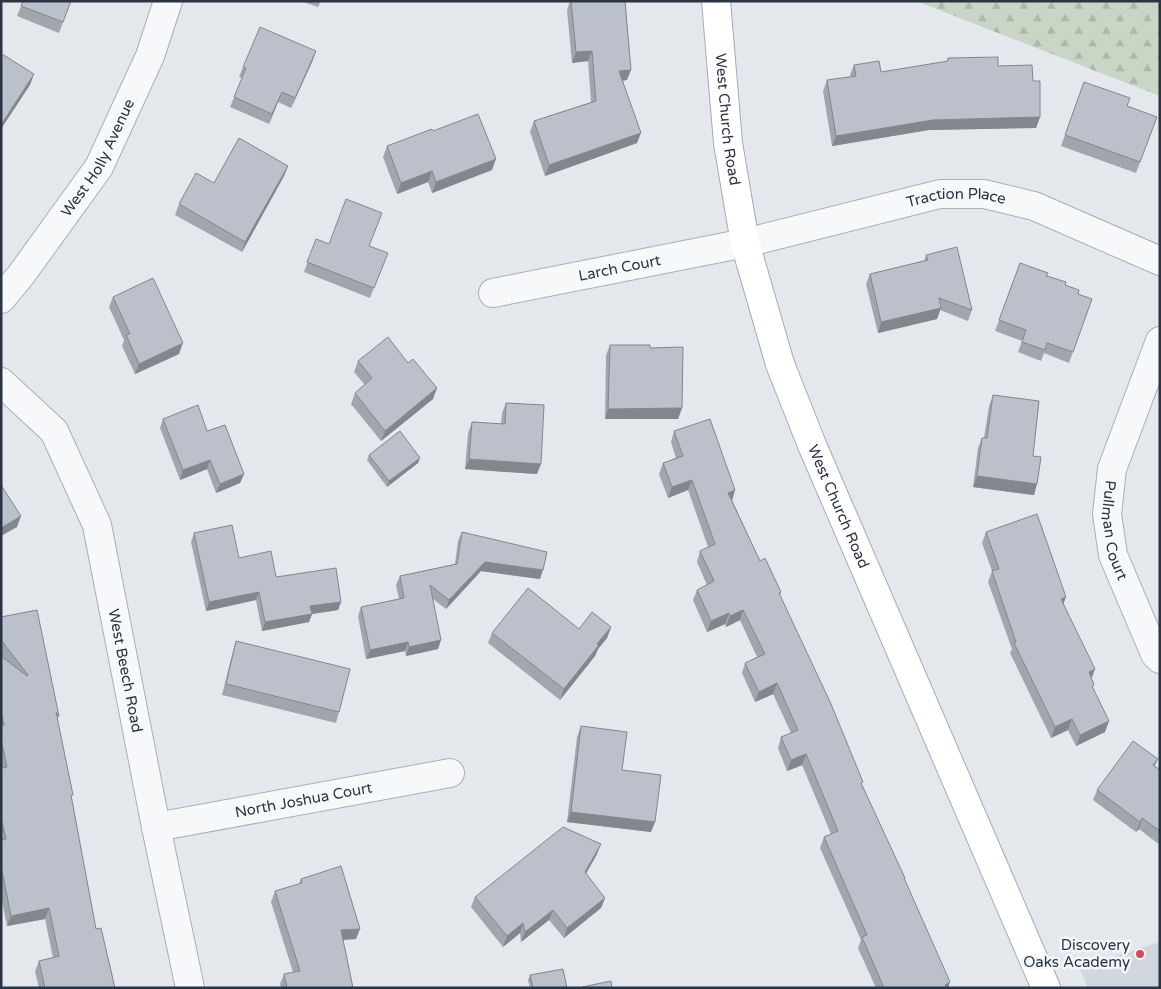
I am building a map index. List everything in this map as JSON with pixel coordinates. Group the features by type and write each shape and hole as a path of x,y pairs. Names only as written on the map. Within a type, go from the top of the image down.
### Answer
{"main road":[{"name":"West Church Road","path":"716,1 728,143 745,243 780,364 812,445 1046,988"}],"street":[{"name":"West Holly Avenue","path":"1,299 21,275 99,167 150,56 168,1"},
{"name":"Traction Place","path":"745,243 940,194 984,194 1034,206 1160,261"},
{"name":"Larch Court","path":"493,293 745,243"},
{"name":"Pullman Court","path":"1160,341 1112,470 1107,514 1113,555 1155,654 1160,659"},
{"name":"West Beech Road","path":"1,382 54,431 97,525 156,827 190,988"},
{"name":"North Joshua Court","path":"156,827 450,773"}],"shaded area":[{"name":"Discovery Oaks Academy","path":"1160,942 1160,988 1088,988 1079,967"}],"green space":[{"path":"916,1 1160,1 1160,96"}],"building":[{"path":"23,1 71,1 63,22 21,6"},
{"path":"571,1 625,1 631,70 619,71 641,133 549,165 534,121 596,101 592,51 576,52"},
{"path":"260,27 316,51 295,98 282,92 272,114 234,97 246,68 243,67"},
{"path":"2,54 34,74 1,125 1,56"},
{"path":"998,57 998,66 1032,65 1033,81 1040,81 1040,117 933,120 836,136 827,80 856,76 854,65 879,61 881,72 948,61 948,58"},
{"path":"1084,82 1130,98 1127,106 1157,117 1140,162 1065,135"},
{"path":"478,114 496,159 436,182 432,171 401,183 387,146"},
{"path":"239,138 288,166 245,242 179,204 196,173 214,183"},
{"path":"346,199 382,213 369,246 388,253 374,288 307,262 316,239 329,244"},
{"path":"957,247 972,310 939,298 941,308 881,322 870,274 928,260 926,255"},
{"path":"1020,263 1048,273 1046,277 1066,282 1065,285 1079,290 1078,294 1092,299 1073,352 1047,343 1045,350 1022,342 1026,330 999,320"},
{"path":"153,278 183,343 139,364 126,335 130,334 113,297"},
{"path":"388,337 408,363 413,359 437,388 385,431 355,393 372,378 358,361"},
{"path":"610,345 650,345 650,348 683,347 682,408 608,409"},
{"path":"993,395 1039,401 1033,456 1041,457 1037,484 977,476 982,438 987,438"},
{"path":"506,403 544,405 541,464 469,459 472,422 505,424"},
{"path":"198,405 207,431 225,425 244,474 220,484 210,460 183,470 163,419"},
{"path":"710,419 735,490 728,493 760,561 765,558 781,592 779,593 831,704 863,782 861,783 950,982 945,985 947,988 884,988 862,937 867,935 824,837 838,831 806,754 791,760 781,737 798,730 777,683 759,692 745,663 765,654 743,610 730,616 729,613 711,621 697,590 714,581 700,551 715,544 692,480 672,487 663,463 683,456 674,431"},
{"path":"400,431 420,458 389,481 369,455"},
{"path":"1,485 21,516 1,528"},
{"path":"1037,514 1066,597 1061,599 1095,669 1089,672 1094,685 1092,686 1109,721 1080,735 1072,719 1055,727 1014,643 1016,642 992,571 999,569 986,532"},
{"path":"232,525 239,558 271,551 276,577 336,568 341,602 310,606 312,614 265,622 259,592 209,602 194,533"},
{"path":"462,532 547,552 543,570 485,562 449,600 430,585 441,640 409,647 408,642 370,650 361,607 404,598 400,576 457,564"},
{"path":"528,588 579,629 592,612 611,627 564,689 492,633"},
{"path":"37,610 59,716 56,712 73,795 71,795 96,929 101,928 115,988 45,988 39,961 59,956 49,908 11,916 1,866 1,840 6,839 1,818 1,768 7,767 1,740 1,726 4,725 1,712 1,656 28,675 1,640 1,617"},
{"path":"236,641 350,669 339,712 226,684"},
{"path":"581,726 627,732 622,770 661,775 655,822 571,812"},
{"path":"1133,741 1158,759 1153,765 1160,770 1160,831 1142,818 1140,822 1097,790"},
{"path":"563,827 601,844 585,872 605,898 567,928 553,910 525,932 523,923 507,936 475,897"},
{"path":"341,866 360,929 341,930 353,988 287,988 284,974 300,971 275,891 302,883 301,879"},
{"path":"563,969 567,988 533,988 530,975"},
{"path":"611,981 612,988 582,988 582,987"}],"place":[{"name":"Discovery Oaks Academy","path":"1140,954"}]}
